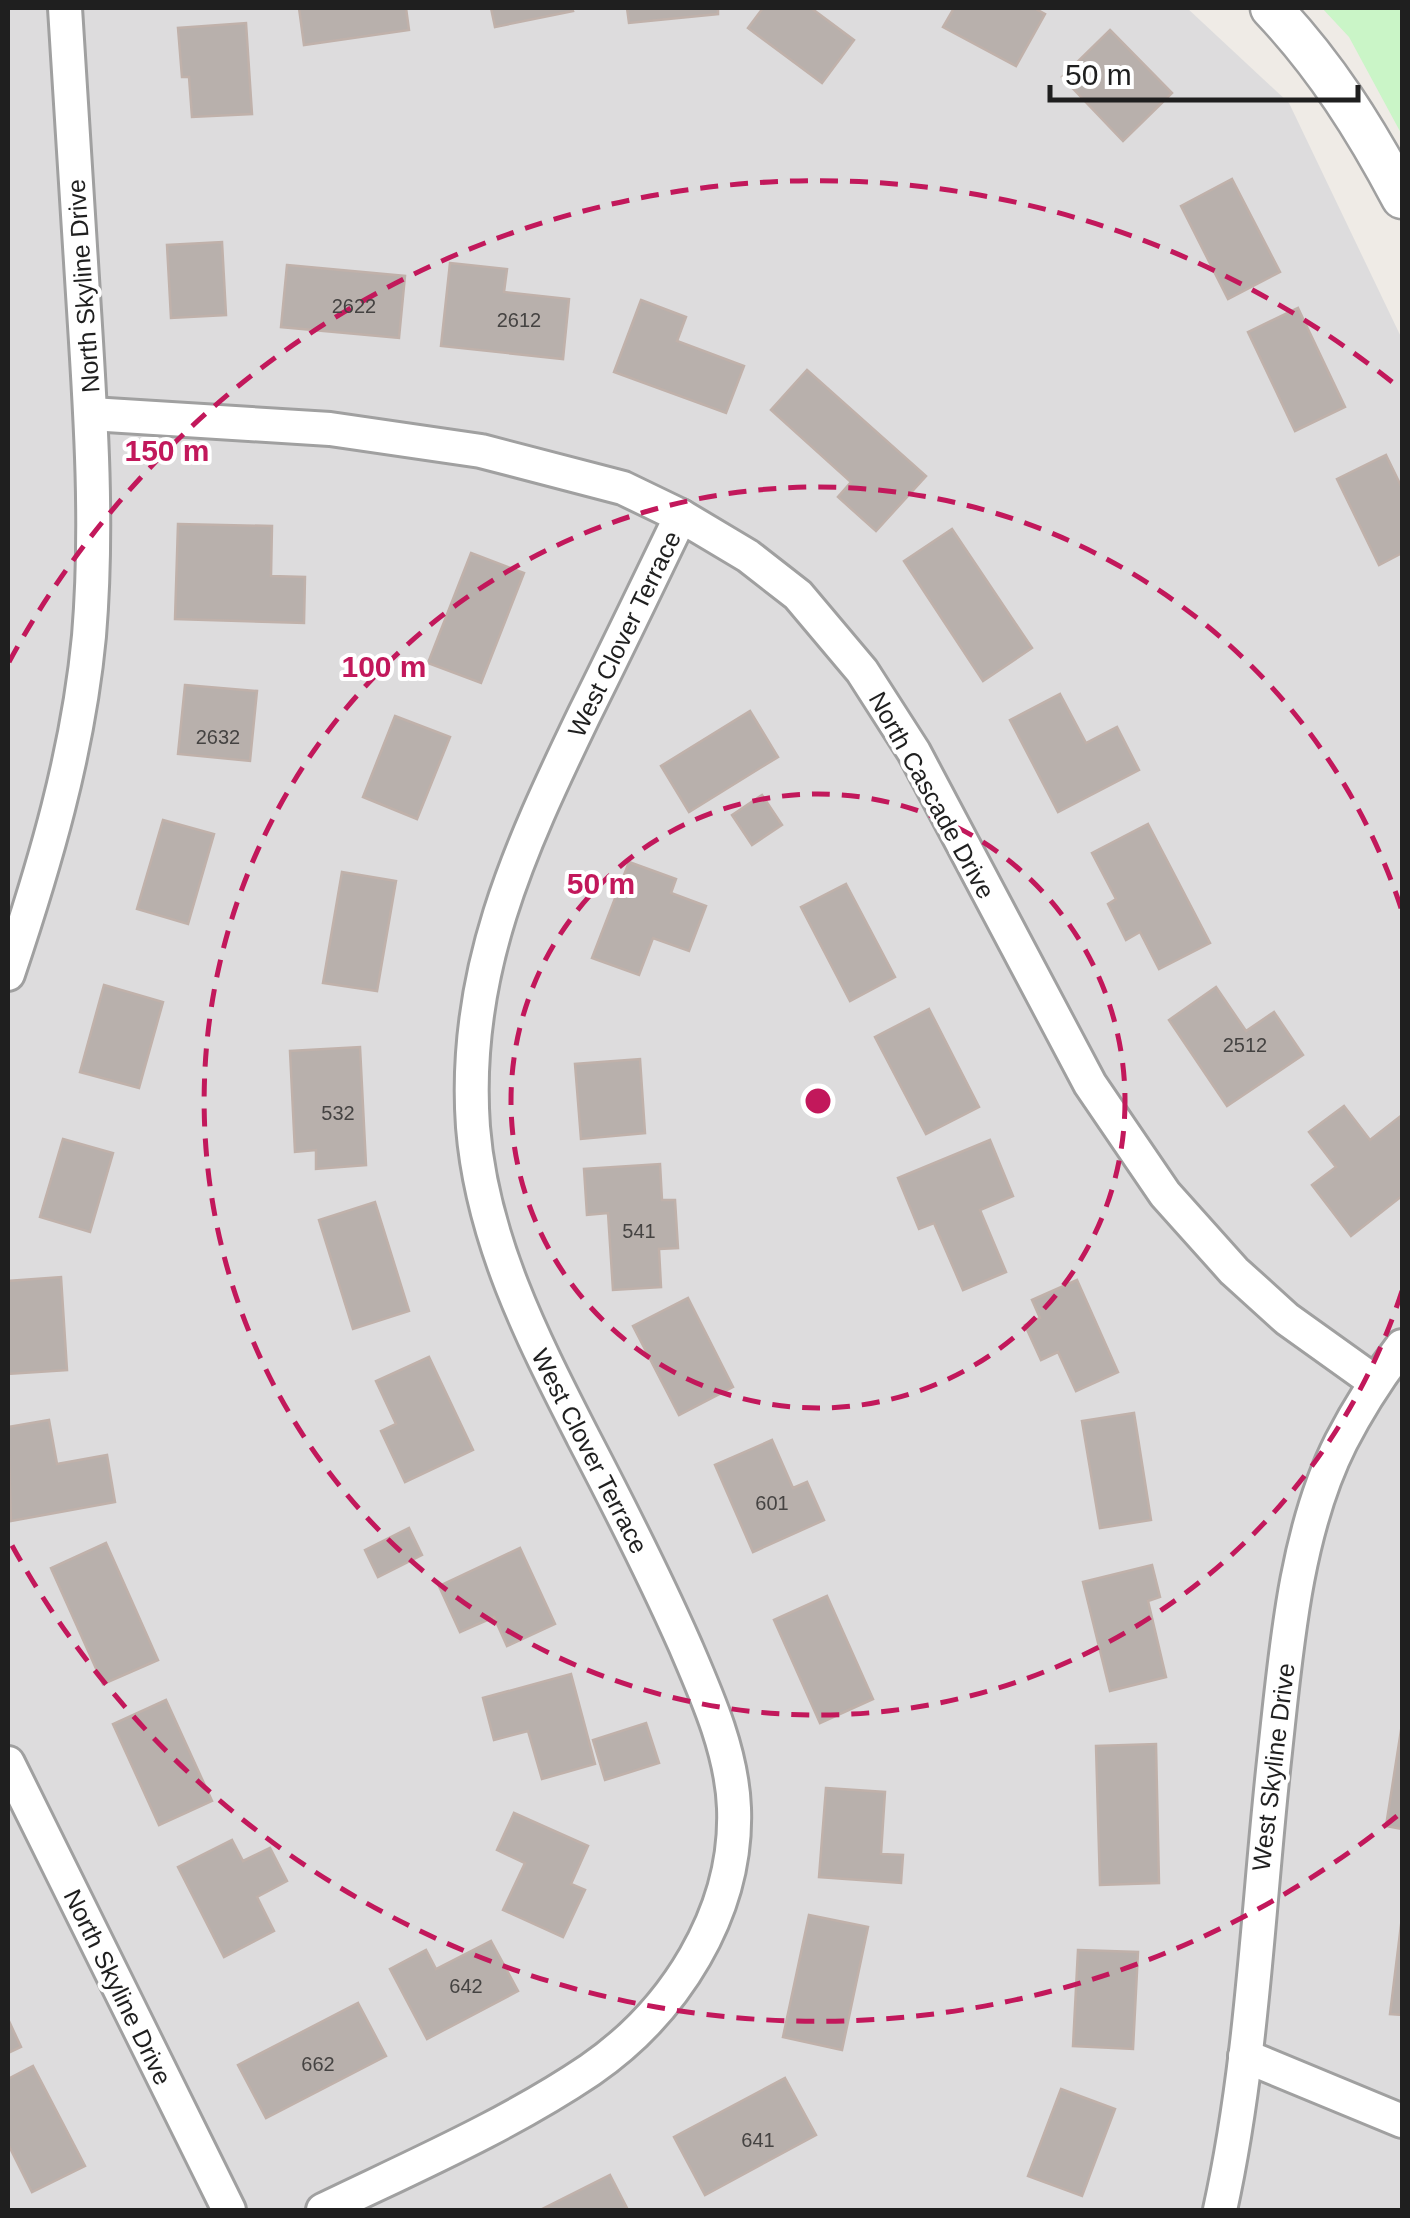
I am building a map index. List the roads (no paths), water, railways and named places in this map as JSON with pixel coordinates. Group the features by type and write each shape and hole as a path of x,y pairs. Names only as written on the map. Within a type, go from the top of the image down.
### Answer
{"street":[{"name":"North Skyline Drive","path":"8,974 47,859 76,730 93,564 91,414 65,8"},
{"path":"1270,8 1334,84 1368,132 1402,198"},
{"name":"North Cascade Drive","path":"91,414 330,429 481,451 623,488 681,516 748,556 798,595 862,671 914,752 1090,1084 1165,1194 1234,1272 1287,1319 1375,1382"},
{"name":"West Clover Terrace","path":"322,2210 498,2123 591,2070 667,2000 720,1906 731,1854 734,1807 708,1698 642,1552 513,1294 486,1201 474,1128 477,1002 491,936 510,876 538,810 681,516"},
{"name":"West Skyline Drive","path":"1220,2210 1245,2056 1282,1686 1299,1574 1319,1499 1340,1444 1375,1382 1402,1346"},
{"name":"North Skyline Drive","path":"8,1762 229,2210"},
{"path":"1245,2056 1402,2121"}]}
